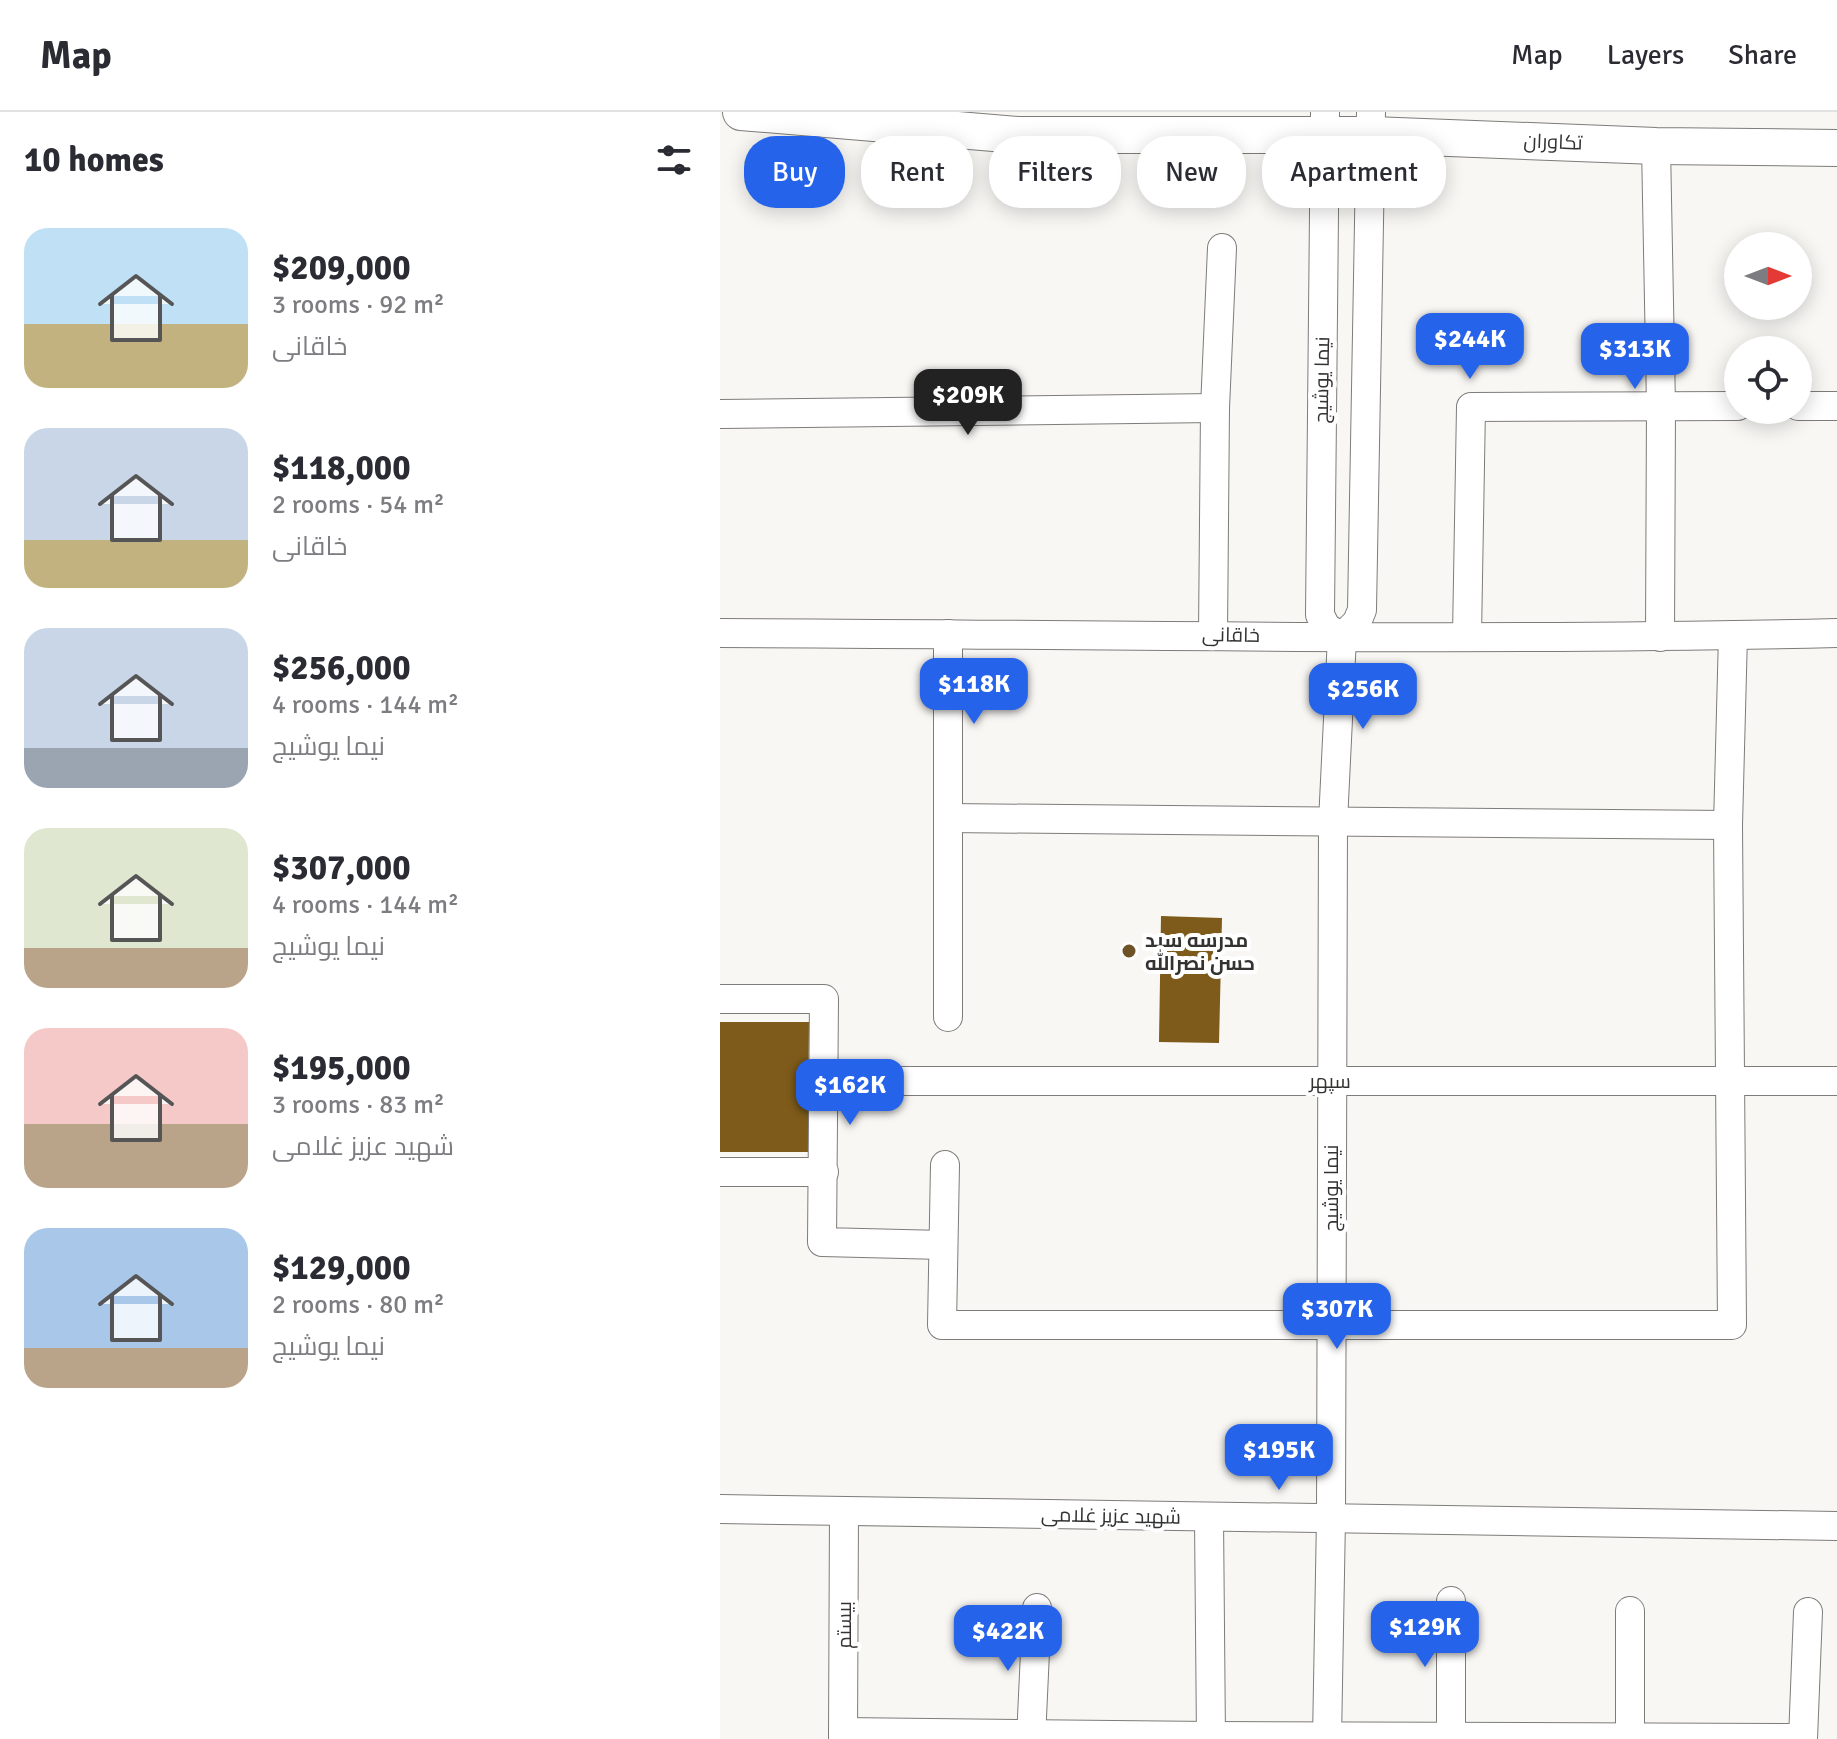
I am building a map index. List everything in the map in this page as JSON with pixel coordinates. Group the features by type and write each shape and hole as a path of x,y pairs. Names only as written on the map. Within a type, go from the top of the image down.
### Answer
{"main road":[{"name":"تکاوران","path":"741,112 1018,135 1372,124 1656,146 1837,148"}],"street":[{"name":"نیما یوشیج","path":"1325,124 1320,615 1326,627 1342,637"},
{"name":"نیما یوشیج","path":"1327,1737 1331,1518 1333,822 1342,637 1357,622 1362,610 1372,124"},
{"path":"1656,146 1661,406 1660,637"},
{"path":"1213,635 1215,408 1222,248"},
{"path":"1467,636 1471,407 1724,406"},
{"path":"1812,406 1837,406"},
{"path":"720,414 1215,408"},
{"name":"خاقانی","path":"720,633 1660,637 1837,633"},
{"path":"948,634 948,1017"},
{"path":"945,1165 942,1325 1732,1325 1728,825 1733,635"},
{"path":"948,818 1728,825"},
{"path":"720,999 824,999 822,1242 943,1245"},
{"name":"سپهر","path":"824,1081 1837,1081"},
{"path":"720,1172 824,1172"},
{"name":"شهید عزیز غلامی","path":"720,1509 1837,1526"},
{"name":"بیستم","path":"843,1735 844,1511"},
{"path":"1209,1518 1211,1738"},
{"path":"1451,1601 1451,1738"},
{"path":"1031,1736 1037,1608"},
{"path":"1630,1611 1630,1739"},
{"path":"843,1735 1803,1739 1808,1612"}],"building":[{"name":"مدرسه سید حسن نصرالله","path":"1161,916 1222,918 1219,1043 1159,1042"},
{"path":"720,1022 809,1022 808,1152 720,1152"}],"place":[{"name":"مدرسه سید حسن نصرالله","path":"1129,951"}]}
